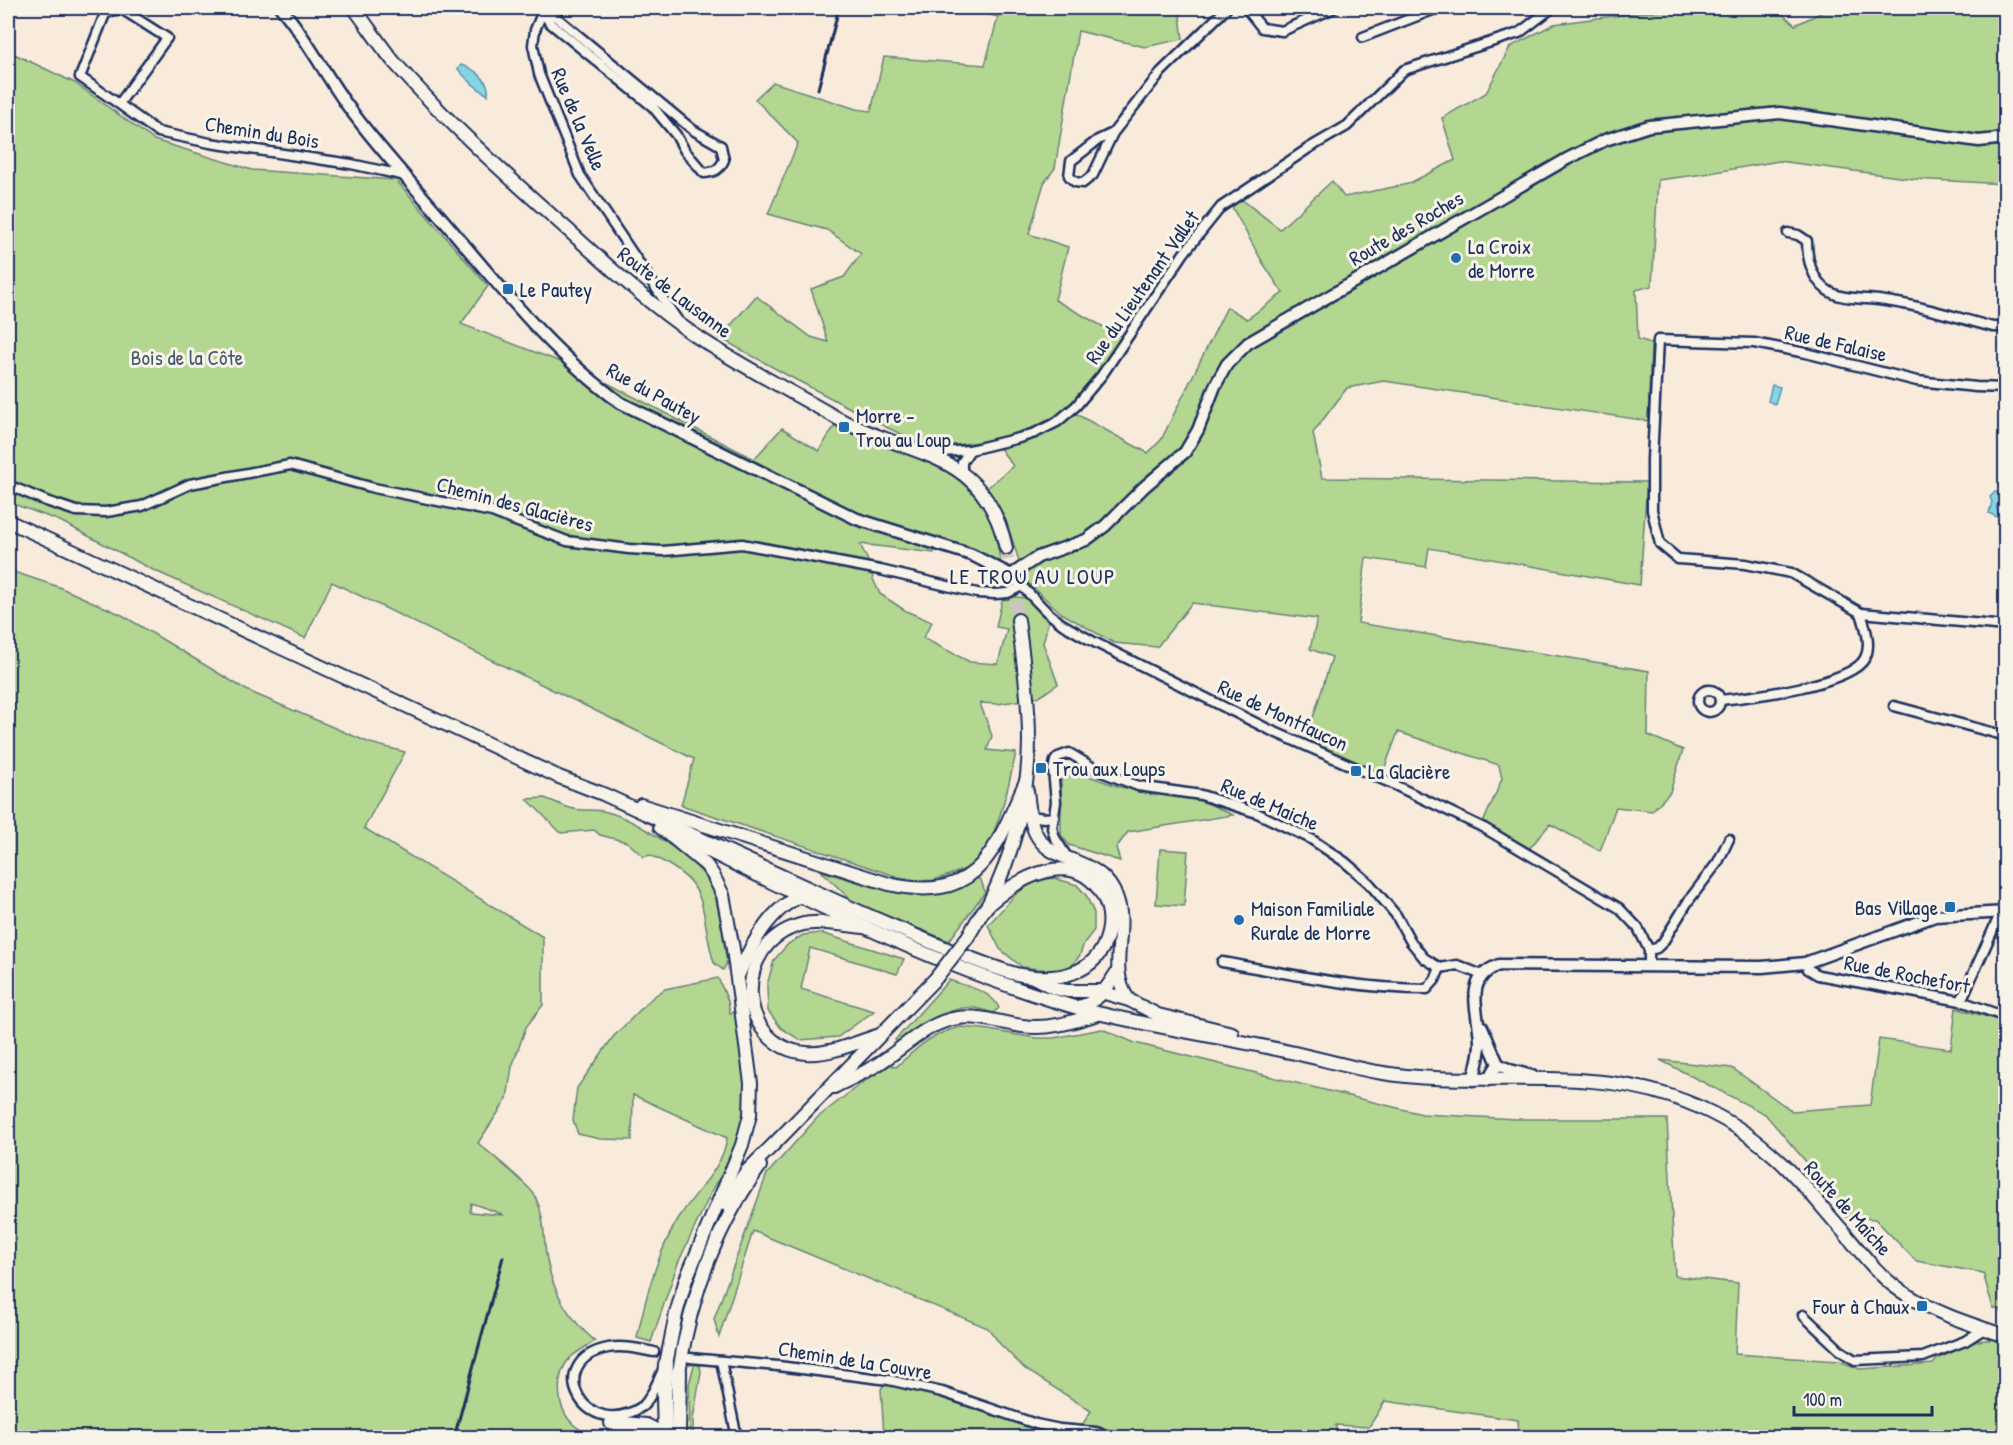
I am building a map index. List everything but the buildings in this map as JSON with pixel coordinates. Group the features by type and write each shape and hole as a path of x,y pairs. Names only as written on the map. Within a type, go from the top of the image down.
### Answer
{"highway":[{"path":"666,1364 664,1395 669,1437"},
{"path":"669,1437 679,1372"},
{"path":"612,1423 646,1426 669,1437"}],"main road":[{"name":"Route de Lausanne","path":"354,8 393,60 483,152 609,267 681,326 730,358 847,423 928,453 962,472 987,500 999,525 1006,548"},
{"path":"8,521 559,777 601,800 864,927 985,977 1098,1014 1290,1052"},
{"path":"706,1230 746,1172 936,978 967,938 987,906 1001,877 1011,846 1026,781 1029,741 1028,709 1018,620"},
{"path":"559,777 603,794 814,892 983,963 1033,977 1054,988 1067,991 1090,989 1103,992 1129,1000 1158,1016 1230,1033 1290,1052"},
{"path":"603,794 889,884 929,888 962,879 980,868 998,843 1026,781"},
{"path":"1026,781 1035,831 1039,839 1053,852 1098,872 1113,888 1118,899 1122,923 1117,972 1119,983 1129,1000"},
{"path":"665,829 706,865 719,884 726,904 751,1083 750,1115 738,1156 692,1261 681,1296 666,1364"},
{"path":"987,906 1022,880 1051,869 1075,872 1094,884 1101,892 1109,911 1110,920 1107,939 1098,956 1091,964 1074,973 1054,977 1033,977"},
{"path":"737,978 745,958 759,936 778,914 798,896 814,892"},
{"path":"864,927 807,924 781,933 768,944 755,964 751,976 750,994 753,1010 761,1026 771,1037 792,1050 820,1053 881,1034"},
{"path":"1076,1007 1088,1005 1103,992 1117,972"},
{"path":"825,1091 874,1067 933,1026 947,1020 973,1018 1044,1028 1063,1025 1098,1014"},
{"name":"Route de Maîche","path":"1290,1052 1376,1072 1419,1077 1596,1082 1634,1087 1668,1095 1694,1105 1735,1126 1772,1154 1875,1268 1897,1288 1937,1311 2006,1336"},
{"path":"679,1372 691,1310 709,1259 738,1200 778,1140"}],"street":[{"name":"Rue du Pautey","path":"281,8 305,39 348,107 406,177 515,304 559,352 592,382 621,403 857,519 972,555 1011,575"},
{"path":"1113,133 1098,140 1071,161 1069,176 1075,182 1083,183 1093,176 1113,133 1161,72 1227,8"},
{"path":"1246,8 1263,28 1282,31 1334,8"},
{"path":"1363,37 1438,8"},
{"name":"Rue du Lieutenant Vallet","path":"928,453 970,450 1035,433 1057,422 1076,406 1102,375 1184,253 1221,207 1309,148 1347,126 1404,70 1519,33 1552,8"},
{"name":"Chemin du Bois","path":"119,104 167,38 123,10 114,9 105,14 80,77 158,132 210,143 351,164 406,177"},
{"name":"Rue de la Velle","path":"543,10 535,30 533,45 539,74 580,175 681,326"},
{"path":"543,10 556,17 619,67 693,130 721,146 724,160 720,168 704,173 685,151 659,113 550,23 543,10"},
{"path":"613,75 619,67"},
{"name":"Route des Roches","path":"1011,575 1038,556 1086,540 1105,526 1144,487 1185,452 1198,430 1215,386 1227,364 1248,343 1546,171 1605,140 1649,126 1673,122 1780,113 1979,141 2006,138"},
{"path":"1788,233 1798,235 1807,241 1811,268 1818,283 1829,292 1841,297 1914,306 1993,327 2006,327"},
{"name":"Rue de Falaise","path":"1861,613 1791,573 1745,564 1678,559 1660,544 1652,510 1658,340 1754,343 1806,353 1917,381 2006,388"},
{"path":"962,472 962,462 970,450"},
{"name":"Chemin des Glacières","path":"8,485 76,511 106,512 142,506 190,484 290,465 374,488 492,512 567,541 663,551 742,544 880,570 977,593 1008,593 1022,585"},
{"name":"Rue de Montfaucon","path":"1011,575 1062,624 1270,730 1386,781 1484,828 1619,908 1638,928 1649,950 1649,965"},
{"path":"1720,700 1791,690 1838,676 1858,667 1866,657 1868,633 1861,613 2006,626"},
{"path":"1894,706 2006,735"},
{"name":"Rue de Maiche","path":"1067,857 1054,838 1052,828 1056,802 1054,765 1058,756 1069,753 1099,771 1138,786 1201,795 1257,813 1311,839 1345,862 1369,883 1396,915 1411,942 1424,958 1440,968"},
{"path":"1032,816 1054,817"},
{"path":"1649,950 1657,948 1663,942 1689,900 1718,862 1729,840"},
{"path":"1473,1080 1480,1046 1475,990 1487,969 1499,965 1762,967 1805,963 1935,916 2003,912 1961,1001"},
{"path":"1222,963 1311,978 1400,989 1427,989 1436,980 1440,968 1457,965 1482,975"},
{"name":"Rue de Rochefort","path":"1805,963 1808,969 1818,975 1961,1001 2006,1017"},
{"path":"1479,1019 1498,1064 1510,1070 1547,1080"},
{"path":"1488,1080 1498,1064"},
{"path":"1803,1315 1841,1352 1854,1360 1923,1358 1965,1341 1984,1329"},
{"path":"654,1352 621,1347 608,1348 598,1351 581,1364 575,1375 574,1384 581,1409 590,1418 612,1423 628,1416 644,1405 666,1364"},
{"name":"Chemin de la Couvre","path":"690,1358 889,1380 950,1395 1036,1424 1096,1432 1115,1437"},
{"path":"721,1361 737,1437"}],"green space":[{"path":"974,8 1179,8 1183,39 1145,47 1078,31 1055,168 1044,183 1029,234 1068,247 1055,300 1122,337 1076,414 1148,453 1161,440 1227,307 1247,319 1283,293 1263,263 1232,207 1241,199 1280,229 1332,181 1344,197 1408,184 1455,160 1442,118 1486,93 1510,47 1554,24 1635,13 1698,8 1776,8 1795,25 1831,8 2005,8 2005,184 1914,179 1779,161 1658,180 1652,286 1636,290 1638,339 1651,343 1648,421 1384,381 1347,388 1313,433 1322,478 1647,482 1640,585 1429,548 1426,567 1366,558 1358,623 1649,671 1648,735 1683,750 1670,792 1652,811 1616,807 1600,851 1550,824 1529,849 1483,823 1502,779 1499,765 1398,732 1382,775 1306,740 1332,657 1310,649 1317,619 1192,603 1157,647 1114,643 1061,613 1025,580 1006,520 987,488 1013,466 994,440 932,448 888,428 720,338 756,296 811,337 828,342 811,289 844,277 861,254 827,230 768,214 798,143 755,99 773,82 856,109 871,111 884,57 985,65 998,17 974,10"},
{"name":"Bois de la Côte","path":"8,51 75,83 154,140 252,170 396,180 488,286 461,324 582,370 754,459 782,428 819,451 834,427 942,468 976,492 994,528 1001,564 936,537 934,553 860,544 880,594 906,611 932,622 923,638 970,662 998,664 1007,629 996,627 1003,596 1027,598 1049,619 1043,643 1058,684 1039,697 998,704 980,703 992,736 987,750 1016,753 994,832 978,859 969,867 934,880 907,878 681,805 694,759 332,582 305,638 153,570 60,521 8,502"},
{"path":"8,570 59,587 122,615 248,691 370,743 405,752 364,828 543,937 543,1005 526,1027 512,1067 507,1099 478,1143 518,1177 535,1196 542,1218 548,1267 552,1279 569,1313 595,1341 571,1357 566,1364 560,1382 561,1401 568,1418 574,1425 585,1432 604,1437 8,1437","holes":["471,1203 502,1214 470,1212"]},
{"path":"1077,772 1120,787 1199,799 1233,815 1128,832 1116,848 1120,861 1069,845 1061,835 1061,780"},
{"path":"544,798 574,809 603,811 619,816 665,842 694,864 711,886 717,905 727,963 723,970 714,963 700,899 694,887 685,877 671,866 650,855 644,857 627,842 600,835 594,830 561,833 527,799"},
{"path":"1160,849 1188,851 1184,906 1156,904"},
{"path":"821,871 881,889 918,895 941,892 977,878 981,880 985,892 949,941 853,902"},
{"path":"1054,878 1077,885 1086,895 1094,913 1094,930 1084,943 1073,965 1058,971 1022,967 1000,949 988,925 1016,894 1035,881"},
{"path":"821,933 904,959 897,974 810,948 801,989 874,1011 838,1037 800,1040 781,1028 768,1011 767,985 774,960 788,944 803,935"},
{"path":"718,978 728,1001 730,1013 735,1011 746,1091 743,1125 735,1150 711,1193 678,1263 651,1342 637,1338 648,1291 659,1259 680,1216 715,1169 727,1138 633,1095 632,1140 600,1139 578,1134 573,1120 577,1088 613,1037 653,997 665,989"},
{"path":"949,980 984,993 999,1008 993,1013 975,1008 955,1010 934,1019 897,1042 895,1040"},
{"path":"1956,1008 2005,1022 2005,1312 1993,1308 1983,1273 1916,1261 1875,1219 1846,1217 1808,1164 1765,1114 1660,1060 1732,1068 1792,1111 1870,1105 1879,1039 1951,1049"},
{"path":"960,1027 1036,1038 1053,1038 1102,1029 1135,1043 1422,1114 1517,1119 1667,1119 1675,1276 1738,1283 1735,1354 1839,1361 1860,1369 1933,1364 1937,1359 1977,1341 2005,1338 2005,1437 1519,1437 1518,1420 1385,1401 1369,1427 1336,1425 1336,1437 884,1437 881,1389 888,1378 1040,1423 1081,1427 1091,1411 1025,1369 988,1328 753,1231 719,1337 714,1319 767,1174 817,1118 855,1088 890,1064 896,1067 932,1038"},
{"path":"696,1364 700,1366 701,1372 693,1419 693,1437 690,1437 689,1384"}],"water":[{"path":"461,65 471,69 484,80 488,95 461,73 458,69"},
{"path":"1772,385 1780,387 1775,404 1768,401"},
{"path":"1995,492 2000,493 2005,499 2005,505 1999,503 1996,507 1998,512 2005,514 2005,521 1989,513 1992,502 1990,497"}],"tunnel":[{"path":"1006,548 1018,620"}],"railway":[{"path":"818,89 839,8"},
{"path":"454,1438 503,1257"}],"place":[{"name":"La Croix de Morre","path":"1456,258"},
{"name":"Le Pautey","path":"508,289"},
{"name":"Morre - Trou au Loup","path":"844,427"},
{"name":"Trou aux Loups","path":"1041,768"},
{"name":"La Glacière","path":"1356,771"},
{"name":"Bas Village","path":"1950,907"},
{"name":"Maison Familiale Rurale de Morre","path":"1239,920"},
{"name":"Four à Chaux","path":"1922,1306"}],"district":[{"name":"LE TROU AU LOUP","path":"1033,576"}]}
